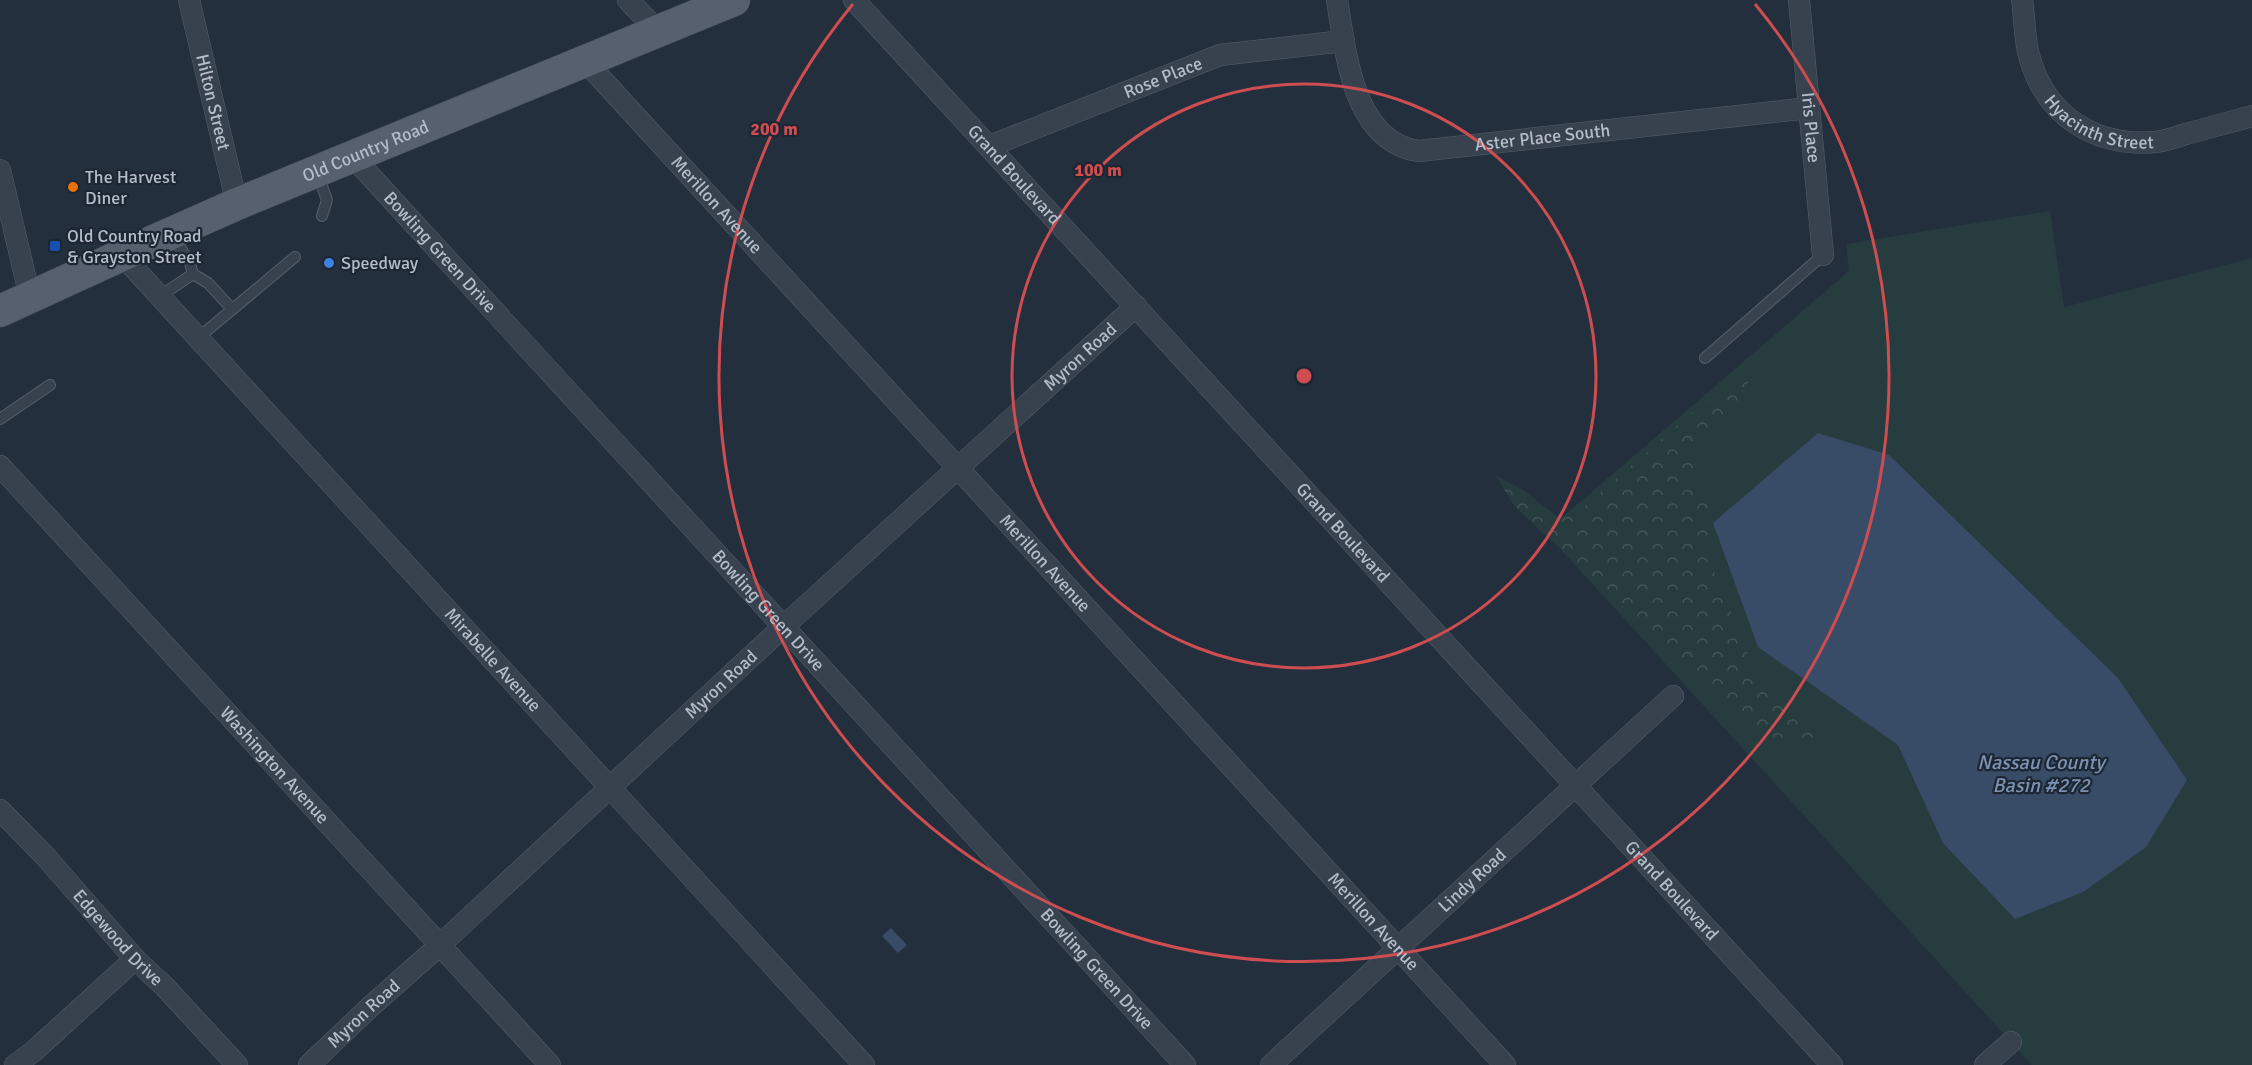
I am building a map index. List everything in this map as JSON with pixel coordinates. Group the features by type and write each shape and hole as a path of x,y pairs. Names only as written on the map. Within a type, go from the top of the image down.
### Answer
{"main road":[{"name":"Old Country Road","path":"0,311 237,204 734,0"}],"street":[{"name":"Hilton Street","path":"189,0 237,204"},
{"path":"628,0 658,32"},
{"name":"Grand Boulevard","path":"854,0 1832,1065"},
{"name":"Aster Place South","path":"1337,0 1356,95 1379,131 1401,146 1419,151 1809,108"},
{"name":"Iris Place","path":"1803,0 1809,108 1823,255"},
{"name":"Hyacinth Street","path":"2022,0 2029,58 2041,87 2058,110 2080,128 2105,139 2125,143 2157,142 2252,116"},
{"name":"Rose Place","path":"990,146 1220,54 1344,40"},
{"name":"Merillon Avenue","path":"585,61 1505,1065"},
{"name":"Bowling Green Drive","path":"353,157 1185,1065"},
{"path":"0,170 30,297"},
{"name":"Mirabelle Avenue","path":"122,255 864,1065"},
{"name":"Myron Road","path":"309,1065 783,627 1137,306"},
{"name":"Washington Avenue","path":"0,466 550,1065"},
{"name":"Lindy Road","path":"1271,1065 1673,696"},
{"name":"Edgewood Drive","path":"2,816 45,856 135,959 165,987 237,1065"},
{"path":"15,1065 34,1051 135,959"},
{"path":"1985,1065 2011,1042"}],"lane":[{"path":"316,172 327,200 322,216"},
{"path":"171,234 190,263 193,274 208,282 232,309"},
{"path":"1705,358 1823,255"},
{"path":"198,338 295,256"},
{"path":"160,296 193,274"},
{"path":"0,419 50,385"}],"green space":[{"name":"Nassau County Basin #272","path":"2050,211 2064,307 2252,258 2252,1065 2032,1065 1545,532 1849,271 1846,244"},
{"path":"1765,349 1741,397 1707,436 1693,460 1698,484 1713,496 1707,555 1756,673 1831,740 1789,746 1760,729 1702,680 1515,507 1495,475 1523,490 1560,519 1586,505"}],"water":[{"name":"Nassau County Basin #272","path":"1818,433 1889,455 2118,678 2187,780 2146,847 2083,892 2015,919 1943,843 1898,745 1758,647 1713,523"},
{"path":"891,928 907,945 898,953 882,936"}],"place":[{"name":"The Harvest Diner","path":"73,187"},
{"name":"Old Country Road & Grayston Street","path":"55,246"},
{"name":"Speedway","path":"329,263"}]}
